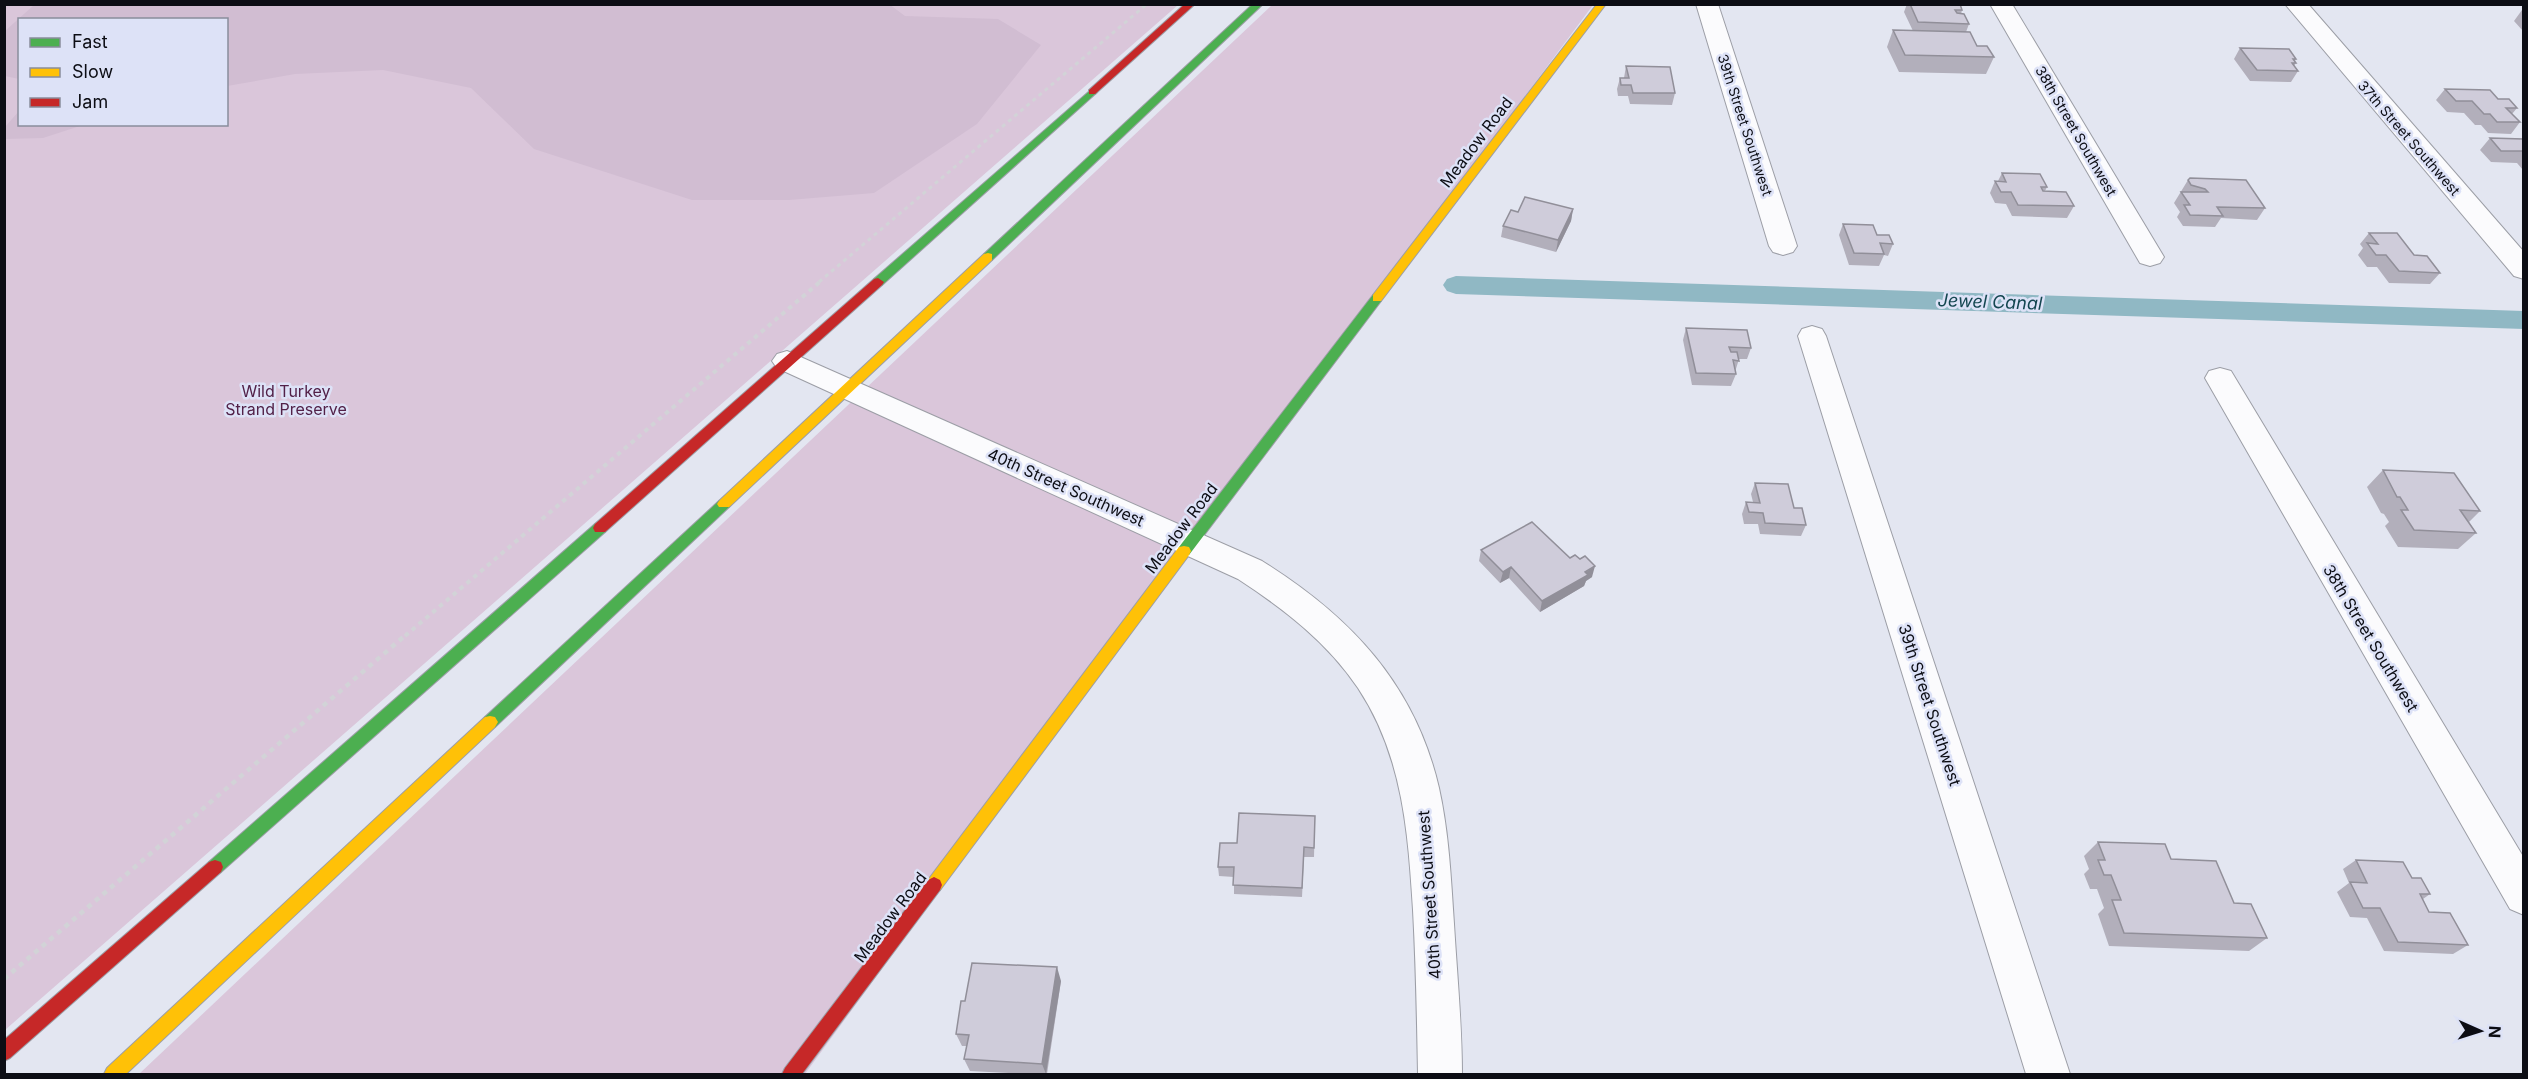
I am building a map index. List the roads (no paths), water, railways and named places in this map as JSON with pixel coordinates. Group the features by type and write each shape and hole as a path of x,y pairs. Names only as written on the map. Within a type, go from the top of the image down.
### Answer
{"main road":[{"path":"4,1052 450,661 1191,4"},
{"path":"113,1074 1259,4"},
{"name":"Meadow Road","path":"791,1074 1086,685 1190,543 1602,4"}],"street":[{"name":"39th Street Southwest","path":"1707,4 1783,246"},
{"name":"38th Street Southwest","path":"2001,4 2150,256"},
{"name":"37th Street Southwest","path":"2295,4 2523,270"},
{"name":"39th Street Southwest","path":"1812,336 2048,1074"},
{"name":"40th Street Southwest","path":"787,361 1250,570 1276,585 1311,611 1343,641 1370,676 1394,715 1409,752 1427,829 1435,943 1440,1074"},
{"name":"38th Street Southwest","path":"2220,378 2523,896"}],"waterway":[{"name":"Jewel Canal","path":"1456,285 2524,320"}],"park label":[{"name":"Wild Turkey Strand Preserve","path":"286,400"}]}
